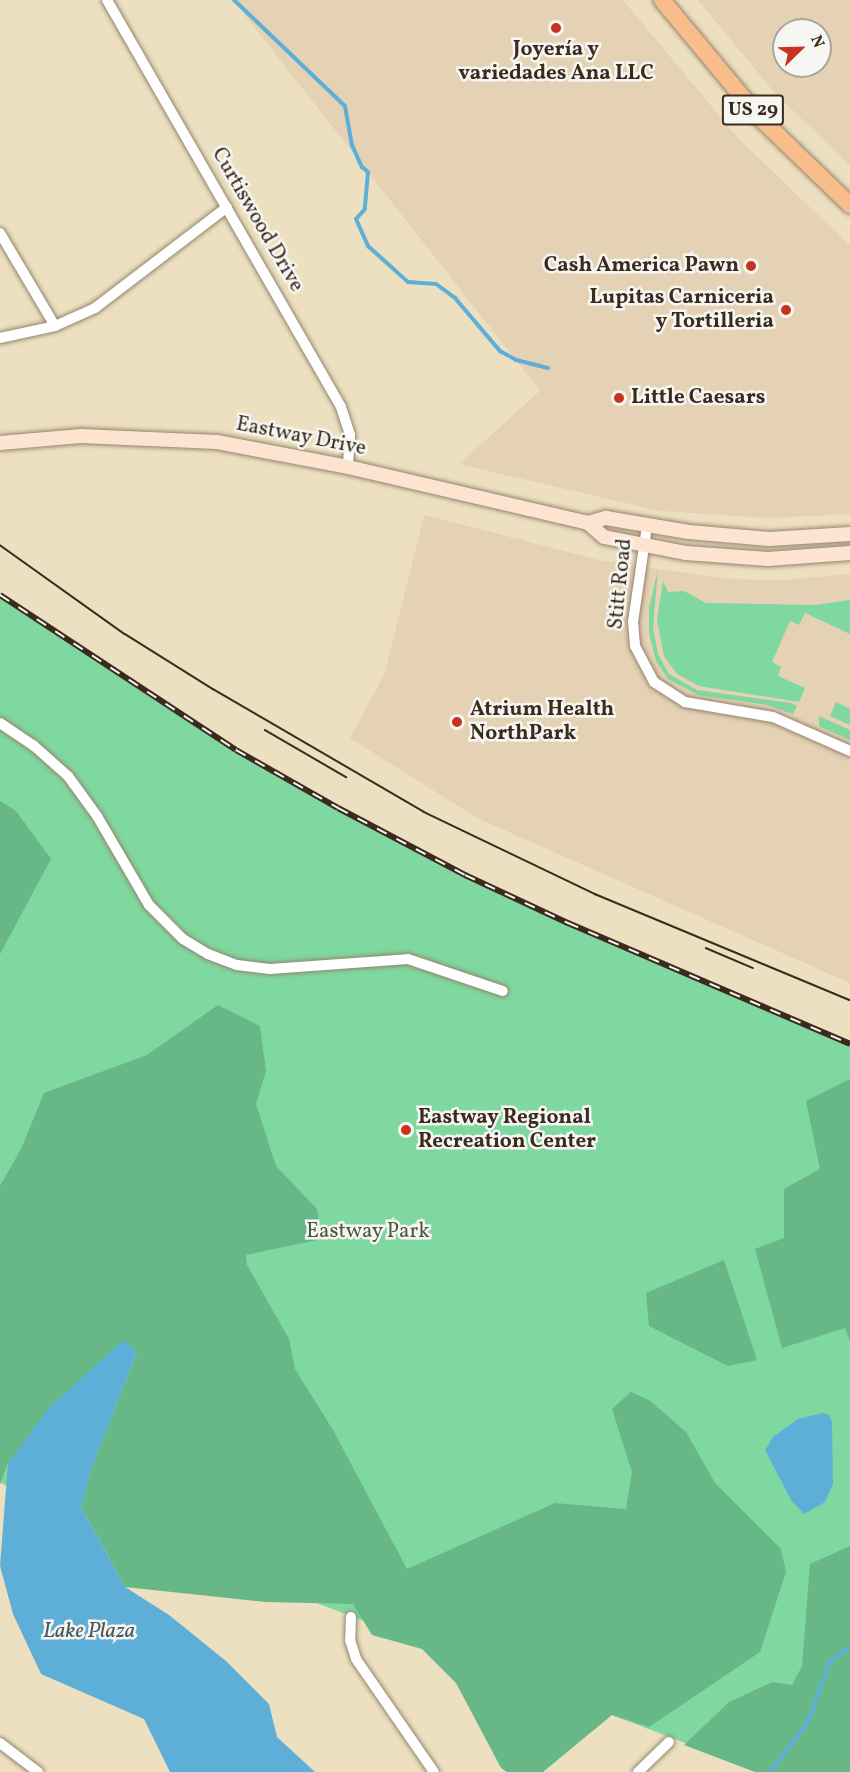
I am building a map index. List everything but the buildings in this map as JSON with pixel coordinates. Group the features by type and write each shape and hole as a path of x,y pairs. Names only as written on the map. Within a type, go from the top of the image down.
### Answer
{"main road":[{"name":"US 29","path":"662,0 759,117 850,205"},
{"name":"Eastway Drive","path":"0,443 81,436 189,439 348,467 588,524 604,537 644,545 736,559 816,558 850,553"},
{"name":"Eastway Drive","path":"588,524 606,518 647,526 769,539 850,534"}],"street":[{"name":"Curtiswood Drive","path":"107,0 341,407 350,435 348,467"},
{"path":"0,338 55,326 114,297 227,207"},
{"path":"0,233 55,326"},
{"name":"Stitt Road","path":"647,526 633,622 635,646 654,682 685,702 773,717 850,751"},
{"path":"0,723 33,745 68,776 97,816 149,905 183,939 208,954 237,965 270,969 408,959 503,991"},
{"path":"351,1617 350,1640 356,1659 434,1772"},
{"path":"638,1772 669,1742"},
{"path":"0,1743 38,1772"}],"shaded area":[{"path":"233,0 623,0 737,137 850,246 850,514 767,518 660,511 459,464 540,391"},
{"path":"698,0 850,0 850,166 773,91"},
{"path":"424,515 599,560 727,579 783,580 850,574 850,983 477,818 350,738 384,675"}],"green space":[{"path":"658,569 653,627 658,654 669,674 697,690 791,703 797,706 793,714 767,705 698,695 668,679 656,661 649,633 649,608"},
{"path":"663,581 668,592 684,591 706,603 815,605 850,600 850,634 805,613 799,625 790,621 772,662 781,667 778,676 805,688 799,702 699,686 677,674 664,656 657,620"},
{"name":"Eastway Park","path":"0,596 206,732 417,851 565,922 850,1045 850,1772 762,1772 0,1483"},
{"path":"836,702 850,709 850,725 830,716"},
{"path":"819,716 850,730 850,740 819,726"},
{"path":"0,801 16,811 51,859 0,954"},
{"path":"218,1005 260,1026 266,1071 256,1104 276,1166 317,1209 322,1239 246,1255 247,1265 289,1339 295,1369 333,1430 407,1569 555,1503 626,1509 632,1472 612,1409 631,1392 649,1400 686,1432 715,1483 781,1549 786,1572 760,1652 649,1727 612,1715 543,1772 507,1772 501,1768 456,1683 422,1649 372,1635 353,1604 266,1602 125,1587 81,1507 92,1467 137,1353 123,1341 94,1367 8,1463 0,1484 0,1186 21,1149 44,1093 147,1055"},
{"path":"850,1079 850,1342 845,1328 782,1348 755,1249 784,1238 784,1189 820,1169 806,1101"},
{"path":"724,1260 757,1360 728,1366 649,1326 646,1293"},
{"path":"850,1546 850,1772 755,1772 684,1745 729,1702 772,1682 792,1685 802,1666 810,1564"}],"water":[{"name":"Lake Plaza","path":"123,1340 137,1352 92,1467 81,1507 125,1587 169,1615 226,1661 269,1704 277,1737 315,1772 170,1772 144,1719 41,1674 13,1614 0,1566 8,1463 49,1408"},
{"path":"822,1413 829,1415 832,1422 833,1484 825,1502 804,1514 791,1500 765,1450 773,1437 798,1419"}],"waterway":[{"path":"234,0 345,106 352,145 362,167 368,172 365,209 356,219 368,246 408,282 436,284 455,298 500,351 516,360 548,368"},
{"path":"770,1772 808,1722 830,1661 850,1647"}],"tram line":[{"path":"0,545 125,634 213,689 424,812 595,894 850,1000"},
{"path":"265,730 346,777"},
{"path":"706,948 753,968"}],"railway":[{"path":"0,595 236,750 338,808 465,875 568,923 850,1044"}],"place":[{"name":"Joyería y variedades Ana LLC","path":"556,28"},
{"name":"Cash America Pawn","path":"751,266"},
{"name":"Lupitas Carniceria y Tortilleria","path":"786,310"},
{"name":"Little Caesars","path":"619,398"},
{"name":"Atrium Health NorthPark","path":"457,722"},
{"name":"Eastway Regional Recreation Center","path":"406,1130"}]}
